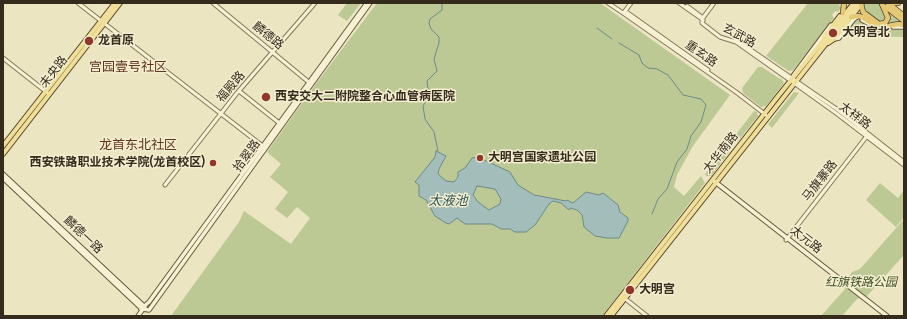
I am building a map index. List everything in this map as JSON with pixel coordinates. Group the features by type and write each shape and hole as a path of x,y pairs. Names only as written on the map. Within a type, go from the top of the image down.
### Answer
{"highway":[{"path":"842,3 843,13"},
{"path":"861,3 863,12 879,24 887,21 891,7 898,3"},
{"path":"884,3 904,16"},
{"path":"891,7 904,21"},
{"path":"851,17 862,17 879,28 898,24 904,26"}],"main road":[{"name":"未央路","path":"3,146 47,93 103,21 115,3"},
{"name":"未央路","path":"103,21 120,3"},
{"name":"拾翠路","path":"149,310 309,82 367,3"},
{"name":"拾翠路","path":"137,316 263,147 278,122 370,3"},
{"path":"793,80 794,73 843,9 842,3"},
{"path":"821,46 850,3"},
{"name":"太华南路","path":"611,316 623,298 854,3"},
{"path":"834,39 861,3"},
{"name":"太华南路","path":"821,46 861,3"},
{"path":"821,46 839,38 855,18 859,17 878,29 904,26"},
{"name":"未央路","path":"3,154 47,93"},
{"name":"麟德一路","path":"3,174 143,308"},
{"name":"麟德一路","path":"3,178 143,308 149,310"},
{"name":"太元路","path":"714,182 885,316"},
{"name":"太华南路","path":"606,316 623,298"}],"street":[{"path":"80,3 263,147"},
{"name":"麟德路","path":"213,3 309,82"},
{"name":"福殿路","path":"165,185 239,91 315,3"},
{"name":"重玄路","path":"608,3 624,12 737,90 766,114"},
{"path":"624,12 631,3"},
{"name":"玄武路","path":"679,3 702,19"},
{"name":"玄武路","path":"683,3 702,19 703,22 721,36 736,40 793,80"},
{"path":"702,19 714,3"},
{"path":"3,58 47,93"},
{"name":"太祥路","path":"793,80 904,162"},
{"path":"239,91 278,122"},
{"name":"太祥路","path":"867,135 904,165"},
{"name":"马旗寨路","path":"786,238 867,135"},
{"path":"623,298 647,316"}],"green space":[{"path":"347,3 361,3 347,21 338,15"},
{"name":"大明宫国家遗址公园","path":"377,3 600,3 730,95 693,146 677,175 674,187 684,196 701,176 705,183 602,316 171,316 239,222 244,211 291,244 310,218 297,207 287,218 275,209 288,192 270,177 281,164 267,152"},
{"path":"808,3 838,3 841,8 838,12 835,11 832,15 834,18 793,70 789,71 766,56"},
{"path":"850,3 879,3 904,23 883,27"},
{"path":"855,20 860,20 875,31 904,29 904,37 843,36"},
{"path":"758,67 762,67 780,79 781,78 784,83 766,106 761,107 743,93 742,88"},
{"path":"794,92 799,93 772,128 768,124"},
{"path":"754,111 757,112 758,116 737,142 730,142"},
{"path":"727,145 730,146 730,151 711,176 706,176 705,174"},
{"path":"880,183 898,198 904,190 904,217 896,227 866,200"},
{"name":"红旗铁路公园","path":"904,219 904,255 867,296 857,299 842,316 821,316 845,289 846,281 852,272 860,269"}],"water":[{"name":"太液池","path":"436,151 446,156 438,174 446,181 454,182 458,177 458,172 465,168 472,158 478,157 510,172 518,185 534,195 567,200 573,203 586,192 599,195 603,193 618,205 620,212 628,218 628,221 619,238 595,236 584,227 582,215 577,210 570,208 569,210 561,203 553,201 549,204 535,225 526,232 515,232 510,229 501,229 492,224 465,224 457,218 449,224 435,216 426,200 419,196 419,185 415,182 435,157","holes":["477,186 495,189 501,199 500,204 489,210 478,202 473,195"]}],"waterway":[{"path":"438,151 434,132 425,119 423,106 429,96 427,81 437,71 434,59 439,43 439,37 431,29 429,23 430,19 442,10 442,3"},
{"path":"597,28 612,39"},
{"path":"619,43 639,55 642,63 648,68 657,69 668,75 683,95 701,99 706,105 701,122 691,136 687,149 677,162 667,189 658,199 652,214"}],"place":[{"name":"大明宫北","path":"833,33"},
{"name":"龙首原","path":"89,41"},
{"name":"西安交大二附院整合心血管病医院","path":"266,97"},
{"name":"大明宫国家遗址公园","path":"480,158"},
{"name":"西安铁路职业技术学院(龙首校区)","path":"213,163"},
{"name":"大明宫","path":"630,290"}],"district":[{"name":"宫园壹号社区","path":"128,67"},
{"name":"龙首东北社区","path":"138,145"}]}
